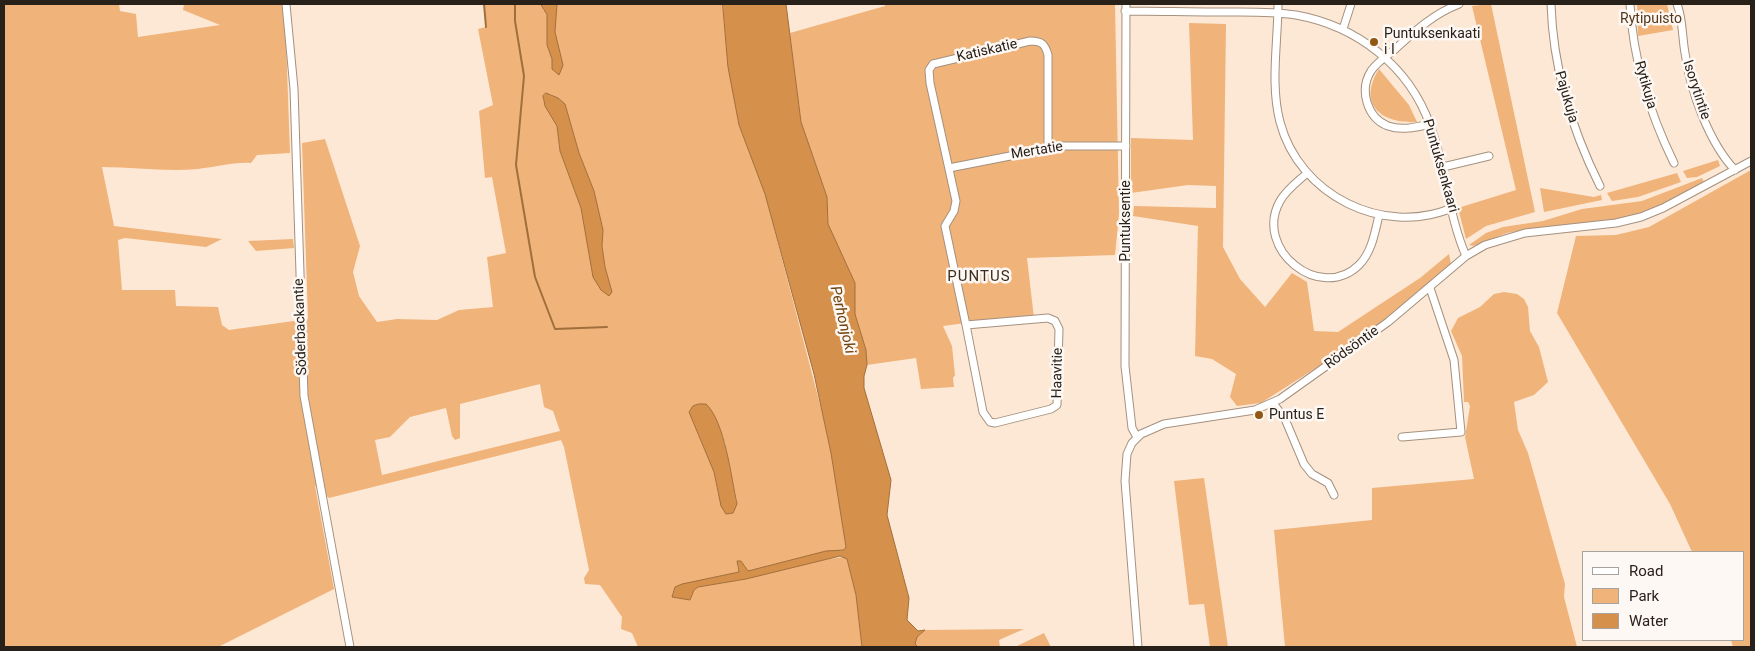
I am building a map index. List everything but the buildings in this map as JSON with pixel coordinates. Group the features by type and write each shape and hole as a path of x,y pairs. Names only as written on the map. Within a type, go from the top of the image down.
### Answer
{"street":[{"name":"Söderbackantie","path":"286,4 294,89 304,396 350,647"},
{"path":"1278,4 1276,90 1279,121 1291,148 1306,174 1342,201 1379,215 1408,218 1452,208"},
{"path":"1343,30 1352,4"},
{"path":"1439,4 1440,12"},
{"path":"1430,124 1395,128 1382,122 1375,116 1366,101 1365,89 1372,69 1385,57 1440,12 1460,4"},
{"name":"Pajukuja","path":"1551,4 1554,48 1561,84 1575,130 1600,186"},
{"name":"Rytikuja","path":"1630,4 1633,36 1644,88 1662,138 1674,163"},
{"name":"Isorytintie","path":"1677,4 1687,65 1700,108 1722,153 1735,170"},
{"name":"Puntuksenkaari","path":"1126,7 1278,13 1310,18 1343,30 1385,57 1418,99 1430,124 1466,256"},
{"name":"Puntuksentie","path":"1126,7 1125,366 1132,428 1137,437"},
{"name":"Katiskatie","path":"948,168 929,70 933,64 1030,41 1040,41 1045,45 1048,55 1048,148"},
{"name":"Mertatie","path":"948,168 1048,148 1126,146"},
{"path":"1442,167 1489,156"},
{"name":"Rödsöntie","path":"1137,437 1164,424 1255,410 1272,403 1388,322 1466,256 1484,245 1525,233 1616,223 1641,217 1663,208 1751,161"},
{"name":"Haavitie","path":"948,168 956,201 946,226 983,412 990,422 995,423 1051,409 1057,405 1058,329 1055,321 1048,318 966,325"},
{"path":"1306,174 1280,201 1275,216 1274,228 1279,249 1295,267 1321,277 1332,277 1352,270 1366,256 1379,215"},
{"path":"1402,438 1461,432 1454,360 1430,288"},
{"path":"1272,403 1285,419 1304,464 1312,474 1328,483 1334,495"},
{"path":"1137,437 1127,454 1125,482 1138,647"}],"green space":[{"path":"4,4 119,4 120,11 136,14 138,37 220,25 183,10 184,4 282,4 286,41 290,153 257,155 251,163 198,169 102,167 114,226 222,239 206,247 125,238 118,240 122,290 175,290 176,306 218,307 222,325 229,330 308,319 302,143 325,139 360,246 353,272 359,296 377,322 397,319 437,320 459,310 493,307 487,257 506,253 492,177 485,178 479,111 493,105 478,29 486,27 484,4 541,4 547,15 547,45 552,59 552,69 563,65 555,32 557,4 723,4 739,125 765,194 822,412 831,453 846,547 845,550 835,550 748,571 744,565 737,565 739,572 675,587 672,596 690,600 694,590 698,587 746,579 821,560 844,557 847,559 856,595 862,647 638,647 632,633 621,629 622,617 600,585 585,584 584,578 589,570 561,440 329,498 315,486 334,589 218,647 4,647","holes":["550,94 565,104 579,153 594,191 603,230 602,246 605,267 612,292 593,277 581,208 560,151 557,126 543,100","540,384 544,407 553,411 560,431 382,475 375,440 390,437 410,417 446,408 452,436 455,440 460,438 460,404","689,412 716,420 725,443 737,504 718,493 714,472"]},
{"path":"885,4 1115,4 1119,214 1115,255 1027,258 1034,318 1012,320 1003,318 943,326 952,346 955,375 953,378 954,387 921,389 916,358 867,365 866,350 855,314 855,283 828,224 827,197 801,122 790,33 885,6"},
{"path":"1491,4 1535,212 1486,226 1466,239 1458,208 1516,190 1472,6"},
{"name":"Rytipuisto","path":"1637,4 1667,4 1673,30 1638,36"},
{"path":"1189,23 1226,24 1223,247 1240,279 1265,307 1292,273 1307,282 1314,331 1338,332 1420,278 1449,254 1451,264 1393,313 1347,348 1261,403 1237,406 1230,397 1236,374 1212,359 1195,356 1198,226 1133,216 1134,206 1216,208 1216,186 1188,185 1131,193 1131,138 1193,140"},
{"path":"1379,69 1409,105 1417,122 1404,122 1393,119 1383,115 1376,109 1372,102 1371,92 1373,81"},
{"path":"1718,160 1720,166 1697,177 1687,178 1683,171"},
{"path":"1751,170 1751,647 1733,647 1731,641 1745,641 1745,551 1692,551 1670,504 1557,313 1576,236 1616,235 1649,227"},
{"path":"1677,173 1681,182 1638,197 1612,201 1607,193"},
{"path":"1702,178 1704,182 1639,214 1607,221 1523,230 1507,233 1482,244 1469,245 1486,233 1503,227 1543,221 1582,209 1642,201"},
{"path":"1540,188 1594,197 1601,195 1602,200 1544,212"},
{"path":"293,239 294,248 256,251 248,241"},
{"path":"1504,292 1517,294 1524,299 1528,307 1530,331 1539,347 1548,382 1534,395 1514,402 1518,430 1528,453 1565,584 1564,597 1577,647 1285,647 1274,530 1372,520 1372,488 1474,479 1465,437 1470,406 1468,402 1464,402 1462,356 1451,331 1458,318 1480,307 1494,294"},
{"path":"1204,478 1228,647 1210,647 1204,604 1189,605 1174,481"},
{"path":"1024,629 999,640 1000,647 918,647 915,644 917,637 925,630"},
{"path":"1044,633 1051,647 1015,647"}],"water":[{"path":"541,4 557,4 555,32 563,65 559,75 552,69 552,59 547,45 547,15"},
{"name":"Perhonjoki","path":"723,4 786,4 801,122 827,197 828,224 855,283 855,314 866,350 867,365 864,376 864,388 891,480 887,515 909,598 907,620 918,631 925,630 917,637 915,644 918,647 862,647 856,595 847,559 840,556 746,579 698,587 694,590 690,600 672,597 675,587 682,584 739,572 737,561 741,561 748,571 826,551 844,550 846,547 831,453 814,374 765,194 739,125 728,67"},
{"path":"546,93 558,98 565,104 579,153 594,191 603,230 602,246 605,267 612,292 609,296 601,290 593,277 581,208 560,151 557,126 545,106 543,96"},
{"path":"706,404 713,412 723,436 737,504 733,513 726,514 721,506 714,472 689,412 693,406"}],"waterway":[{"path":"484,4 486,27"},
{"path":"515,4 515,21 524,76 516,165 535,277 555,329 607,327"}],"place":[{"name":"Puntuksenkaati i I","path":"1374,42"},
{"name":"Puntus E","path":"1259,415"}],"district":[{"name":"PUNTUS","path":"979,277"}]}
